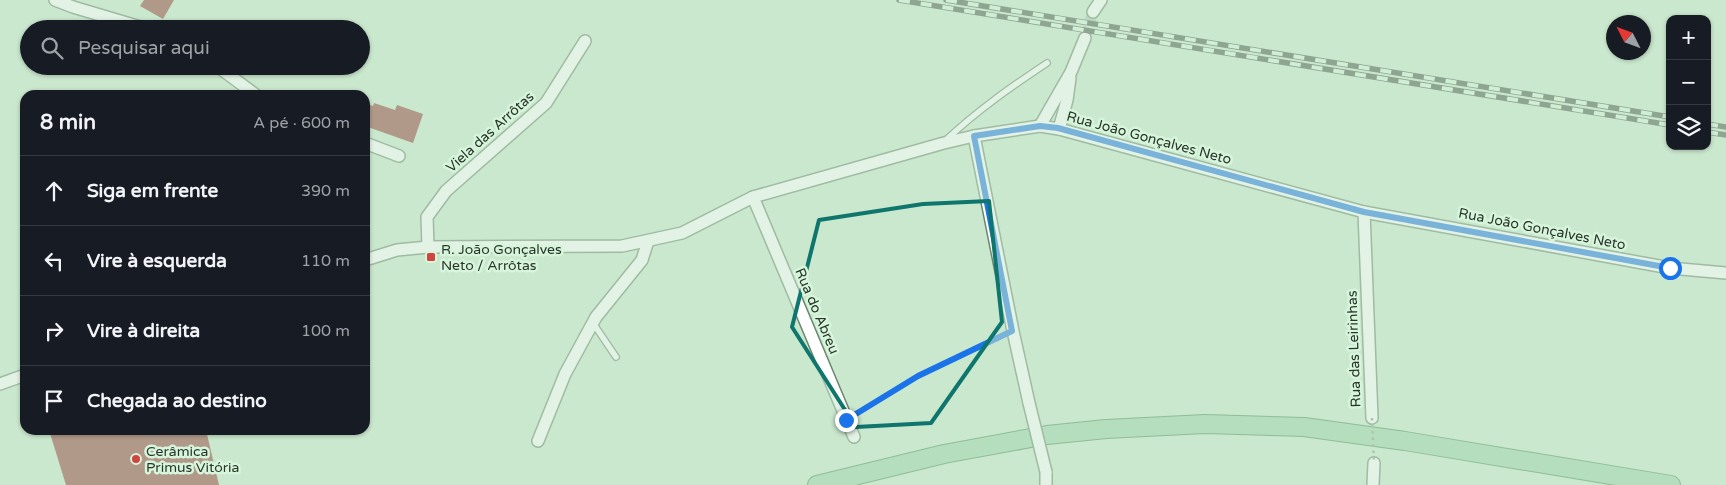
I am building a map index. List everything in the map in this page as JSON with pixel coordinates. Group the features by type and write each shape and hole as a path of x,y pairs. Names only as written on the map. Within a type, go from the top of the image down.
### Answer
{"main road":[{"path":"817,485 944,454 1047,435 1106,429 1205,424 1304,427 1671,485"}],"street":[{"path":"55,0 117,20"},
{"path":"1093,12 1101,0"},
{"path":"1040,126 1071,72 1085,38"},
{"name":"Viela das Arrôtas","path":"428,247 427,217 446,191 546,103 586,41"},
{"path":"1058,128 1067,100 1071,72"},
{"path":"229,75 249,90"},
{"name":"Rua João Gonçalves Neto","path":"370,258 397,250 428,247 622,246 682,233 753,197 944,143 974,136 1040,126 1058,128 1364,212 1670,268 1726,273"},
{"path":"974,136 1012,331 1046,472 1046,485"},
{"path":"370,145 399,156"},
{"name":"Rua do Abreu","path":"753,197 854,437"},
{"name":"Rua das Leirinhas","path":"1364,212 1372,418"},
{"path":"538,441 565,374 593,323 642,260 648,240"},
{"path":"0,384 20,377"},
{"path":"1373,485 1374,463"}],"lane":[{"path":"944,143 970,117 1013,85 1047,63"},
{"path":"593,323 616,357"}],"path":[{"path":"846,420 918,376 1012,331"},
{"name":"Rua das Leirinhas","path":"1372,418 1374,463"}],"highlighted area":[{"path":"989,201 1002,322 931,423 856,427 792,327 819,220 923,204"}],"building":[{"path":"144,0 174,0 163,19 140,6"},
{"path":"374,103 395,110 397,105 423,114 413,143 370,128 370,105 373,106"},
{"name":"Cerâmica Primus Vitória","path":"51,435 207,435 219,485 66,485"}],"tunnel":[{"path":"1085,38 1093,12"}],"railway":[{"path":"899,0 1666,124"},
{"path":"946,0 1666,116"},
{"path":"1711,125 1726,127"},
{"path":"1711,133 1726,135"}],"place":[{"name":"R. João Gonçalves Neto / Arrôtas","path":"431,257"},
{"name":"Cerâmica Primus Vitória","path":"136,459"}],"route":[{"path":"846,420 918,376 1012,331 974,136 1040,126 1058,128 1364,212 1670,268"}]}
